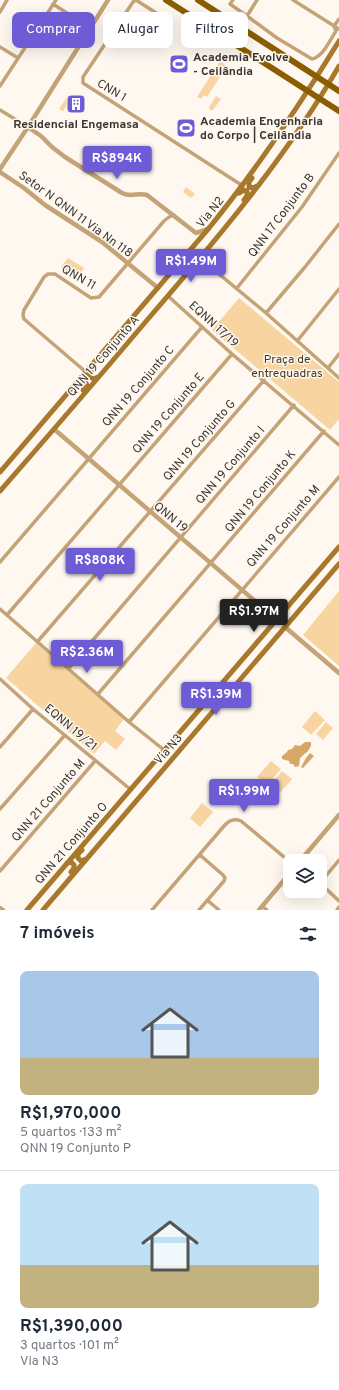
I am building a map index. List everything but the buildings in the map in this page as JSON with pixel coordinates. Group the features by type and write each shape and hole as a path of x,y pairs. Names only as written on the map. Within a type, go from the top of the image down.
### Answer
{"main road":[{"path":"166,0 339,111"},
{"path":"198,0 339,91"},
{"name":"Via N2","path":"87,374 110,349 126,326 236,194 276,140 308,92 339,41"},
{"name":"Via N2","path":"201,259 261,183 339,66"},
{"path":"261,183 253,188 250,187 249,184 268,156 276,140"},
{"path":"217,239 232,215 248,194 247,191 244,190 236,194"},
{"path":"168,296 201,259"},
{"name":"QNN 19 Conjunto A","path":"55,428 168,296"},
{"path":"0,472 76,384 87,374 94,379 100,375"},
{"path":"0,491 55,428 65,411 87,385 85,381 82,380 76,384"},
{"path":"0,477 16,454"},
{"path":"224,698 222,700 218,698 216,695 217,692 237,670 244,658 276,619 338,548"},
{"path":"293,618 302,603 339,560"},
{"name":"Via N3","path":"43,910 339,564"},
{"name":"Via N3","path":"129,791 244,658"},
{"path":"183,746 196,726 213,706 211,701 206,702"},
{"path":"86,859 80,860 78,858 78,854 120,806 129,791"},
{"name":"QNN 21 Conjunto O","path":"27,910 129,791"},
{"path":"47,905 55,890 74,868 72,862 67,863"}],"street":[{"path":"0,12 7,0"},
{"path":"0,86 56,0"},
{"path":"95,20 108,0"},
{"name":"CNN 1","path":"126,12 136,0 155,12"},
{"path":"233,0 230,4 241,12"},
{"path":"248,14 257,0"},
{"path":"293,0 339,29"},
{"path":"53,4 65,12"},
{"path":"248,17 277,38 312,59 321,54 336,31 334,26"},
{"path":"334,26 339,19"},
{"path":"0,47 18,58"},
{"name":"CNN 1","path":"103,47 83,77 83,83 242,186"},
{"path":"0,169 77,48"},
{"path":"0,110 41,136 65,157 122,193 128,196 142,194 147,195 196,232 209,228"},
{"name":"QNN 17 Conjunto B","path":"237,288 302,207 339,153"},
{"name":"Setor N QNN 11 Via Nn 118","path":"0,172 24,188 45,205 102,242 158,288"},
{"path":"128,263 165,219 174,215"},
{"path":"266,313 339,224"},
{"path":"201,259 298,340 339,378"},
{"name":"QNN 11","path":"87,374 24,319 23,312 44,277 48,274 55,274 91,298 94,298 101,295 128,263"},
{"path":"298,340 339,289"},
{"name":"EQNN 17/19","path":"168,296 232,354 339,444"},
{"name":"QNN 19 Conjunto C","path":"0,562 202,327"},
{"name":"QNN 19 Conjunto E","path":"7,615 232,354"},
{"path":"328,368 339,354"},
{"name":"QNN 19 Conjunto G","path":"38,641 264,380"},
{"name":"QNN 19 Conjunto I","path":"68,668 294,405"},
{"name":"QNN 19","path":"55,428 150,512 276,619"},
{"name":"QNN 19 Conjunto K","path":"98,694 212,564 324,431"},
{"name":"QNN 19 Conjunto M","path":"129,722 339,477"},
{"path":"0,609 129,722 164,750"},
{"path":"285,627 339,673"},
{"name":"EQNN 19/21","path":"1,681 129,791"},
{"path":"0,747 33,708"},
{"path":"0,809 65,735"},
{"name":"QNN 21 Conjunto M","path":"0,871 95,761"},
{"path":"306,854 339,816"},
{"path":"152,910 227,823 235,819 241,821 283,856"},
{"path":"199,910 224,881 225,876 200,855"},
{"path":"327,875 339,860"},
{"path":"267,910 261,908 283,881"},
{"path":"327,890 339,901"},
{"path":"207,900 220,910"}],"green space":[{"path":"220,61 227,66 207,97 204,95 201,99 197,97"},
{"path":"216,96 221,99 213,110 210,110 209,107"},
{"path":"67,97 71,100 62,111 59,109"},
{"path":"186,187 195,194 191,198 183,192"},
{"path":"68,258 84,268 78,278 61,267"},
{"name":"Praça de entrequadras","path":"239,298 339,382 339,419 330,430 212,330"},
{"path":"339,591 339,666 303,635"},
{"path":"36,643 124,719 115,731 125,739 116,750 105,741 94,754 6,678"},
{"path":"315,711 325,720 311,735 302,727"},
{"path":"326,722 333,728 323,740 316,734"},
{"path":"271,761 281,769 267,785 257,777"},
{"path":"282,771 292,779 278,795 269,787"},
{"path":"202,803 213,812 200,827 190,818"}],"shaded area":[{"path":"305,742 311,742 311,746 300,758 299,766 295,767 293,764 290,764 289,761 282,759 282,756 288,750 292,749 295,745 300,746"},
{"path":"310,753 314,756 303,768 301,767 306,758"}],"place":[{"name":"Academia Evolve - Ceilândia","path":"179,64"},
{"name":"Residencial Engemasa","path":"76,104"},
{"name":"Academia Engenharia do Corpo | Ceilândia","path":"186,128"}]}
